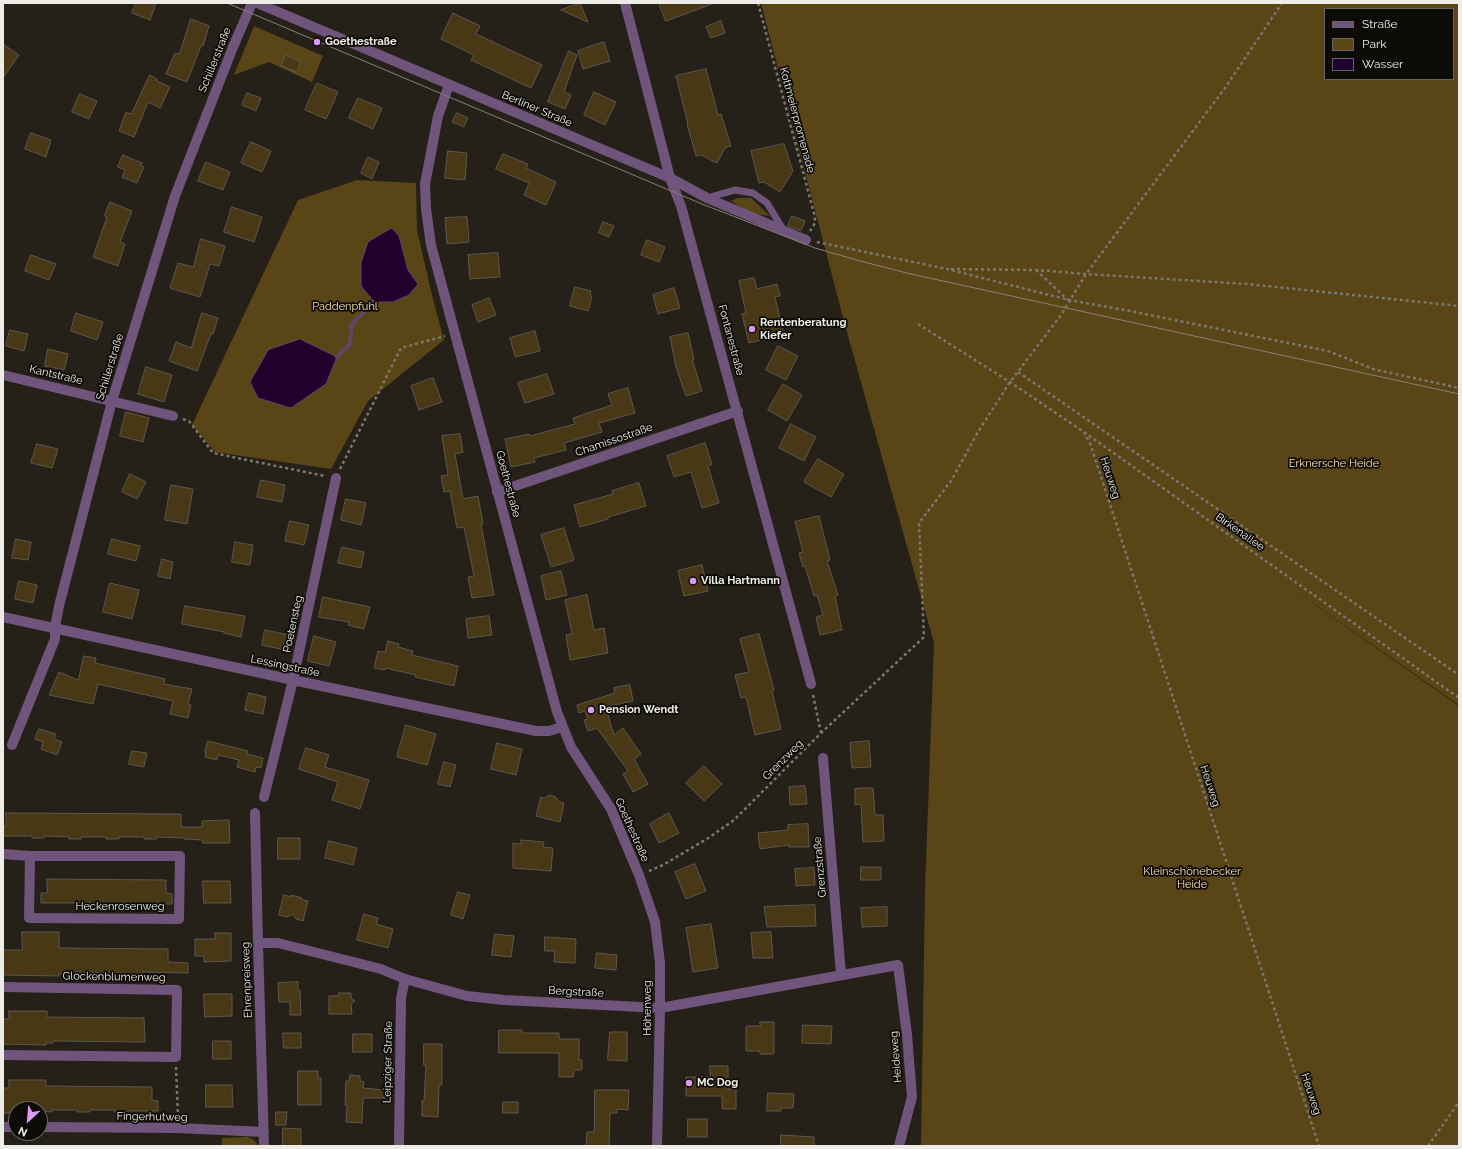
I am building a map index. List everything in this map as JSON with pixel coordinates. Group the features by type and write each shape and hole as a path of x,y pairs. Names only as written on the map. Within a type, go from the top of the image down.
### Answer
{"street":[{"name":"Schillerstraße","path":"12,745 55,639 55,627 59,606 112,401 175,196 233,46 252,3"},
{"name":"Berliner Straße","path":"257,3 670,178 707,198 806,240"},
{"name":"Fontanestraße","path":"625,3 670,178 681,206 738,411 811,684"},
{"name":"Goethestraße","path":"449,85 438,116 428,161 425,196 431,245 557,712 562,727 572,747 611,808 639,875"},
{"name":"Kantstraße","path":"3,375 174,416"},
{"name":"Chamissostraße","path":"497,492 738,411"},
{"name":"Poetensteg","path":"264,797 293,680 336,478"},
{"name":"Lessingstraße","path":"3,616 293,680 536,731 549,731 562,727"},
{"name":"Grenzstraße","path":"823,758 841,974"},
{"name":"Ehrenpreisweg","path":"255,813 264,1146"},
{"name":"Heckenrosenweg","path":"3,854 30,856 180,856 179,919 29,918 30,856"},
{"name":"Höhenweg","path":"639,875 655,922 660,964 657,1146"},
{"name":"Bergstraße","path":"258,943 278,943 381,969 405,979 466,996 504,1000 660,1008 841,974 898,965"},
{"name":"Heideweg","path":"898,965 907,1035 912,1097 899,1146"},
{"name":"Leipziger Straße","path":"398,1146 401,998 405,979"},
{"name":"Glockenblumenweg","path":"3,986 177,990 176,1057"},
{"path":"3,1055 176,1057"},
{"name":"Fingerhutweg","path":"48,1127 178,1128 264,1132"}],"lane":[{"path":"707,198 735,190 753,193 767,203 784,231"}],"path":[{"name":"Kottmeierpromenade","path":"758,3 815,217 815,223 806,240"},
{"path":"1010,382 1061,315 1068,300 1086,274 1225,88 1282,3"},
{"path":"806,240 947,269 1068,300 1137,312 1328,351 1373,369 1459,388"},
{"path":"947,269 1036,270 1247,284 1459,306"},
{"path":"1036,270 1068,300"},
{"name":"Birkenallee","path":"918,324 1010,382 1084,432 1459,698"},
{"path":"174,416 188,420 213,453 336,478 401,348 455,334"},
{"path":"1018,372 1459,675"},
{"name":"Grenzweg","path":"639,875 664,865 710,837 734,820 821,733 924,637 919,523 951,482 978,432 1010,382"},
{"name":"Heuweg","path":"1084,432 1093,451 1319,1146"},
{"path":"811,684 821,733"},
{"path":"176,1057 178,1128"},
{"path":"1428,1146 1459,1102"}],"green space":[{"path":"761,3 1459,3 1459,705 1267,571 1459,706 1459,1146 921,1146 925,890 934,643 845,325"},
{"path":"254,26 323,56 312,82 269,62 234,75"},
{"name":"Paddenpfuhl","path":"357,180 416,183 417,230 444,340 368,401 331,469 215,452 192,425 298,200"},
{"path":"738,198 751,198 770,216 750,213 731,201"},
{"path":"248,1137 254,1140 258,1146 222,1146 222,1138"}],"water":[{"path":"392,228 399,236 408,270 418,284 409,295 393,302 374,302 361,286 361,263 368,242"},
{"path":"300,339 337,357 326,384 291,408 258,398 250,382 268,350"}],"building":[{"path":"136,3 156,3 150,20 132,13"},
{"path":"580,3 588,22 561,10"},
{"path":"659,3 711,3 712,4 666,21"},
{"path":"453,13 480,26 476,34 542,65 531,88 471,60 474,55 441,39"},
{"path":"191,19 209,26 203,46 201,46 187,82 166,74 175,53 179,54"},
{"path":"721,21 725,33 711,38 706,27"},
{"path":"604,42 610,61 583,69 578,51"},
{"path":"3,44 19,55 3,78"},
{"path":"569,51 577,55 564,92 571,95 565,109 548,102"},
{"path":"286,55 301,62 297,72 281,66"},
{"path":"706,69 718,115 721,114 731,146 725,148 717,163 701,155 696,156 676,76"},
{"path":"150,75 157,79 157,81 170,87 160,108 148,102 134,137 119,131 126,112 131,114"},
{"path":"317,83 338,92 326,119 305,110"},
{"path":"594,92 616,102 605,125 584,115"},
{"path":"247,93 261,98 256,111 242,105"},
{"path":"80,94 97,101 89,119 72,112"},
{"path":"358,98 382,108 373,129 349,118"},
{"path":"457,113 468,118 464,127 452,122"},
{"path":"31,133 51,140 46,157 25,149"},
{"path":"251,142 271,151 262,172 241,163"},
{"path":"784,144 793,171 780,192 764,182 759,183 751,151"},
{"path":"448,151 467,153 465,180 445,178"},
{"path":"503,154 528,164 526,168 556,182 546,205 524,195 529,183 496,169"},
{"path":"123,155 142,163 141,166 144,167 137,183 122,177 125,170 118,167"},
{"path":"368,157 379,162 372,179 361,173"},
{"path":"206,162 230,172 223,190 198,181"},
{"path":"110,202 132,211 120,242 125,244 118,266 93,257 107,217 105,216"},
{"path":"232,207 262,217 254,242 224,232"},
{"path":"792,216 805,221 801,231 788,226"},
{"path":"467,217 469,242 447,244 445,218"},
{"path":"603,222 614,226 609,237 599,233"},
{"path":"201,239 225,246 219,266 210,264 200,297 170,288 178,263 193,267"},
{"path":"647,240 665,247 659,262 641,255"},
{"path":"498,253 500,277 470,279 468,255"},
{"path":"31,255 56,264 49,280 25,271"},
{"path":"754,278 757,289 777,284 780,296 775,297 784,335 749,343 742,314 746,313 739,281"},
{"path":"575,287 591,291 590,295 592,296 588,311 570,306"},
{"path":"674,288 680,308 658,314 653,295"},
{"path":"489,298 496,315 478,322 472,305"},
{"path":"76,313 103,322 97,340 71,331"},
{"path":"202,313 218,318 213,334 211,334 197,371 169,361 176,342 191,348"},
{"path":"10,330 28,334 24,351 6,346"},
{"path":"535,331 540,351 515,357 510,338"},
{"path":"688,333 694,359 692,359 702,391 686,396 676,367 670,337"},
{"path":"778,346 798,356 786,380 766,370"},
{"path":"48,349 68,354 64,370 45,366"},
{"path":"146,367 172,375 164,402 138,394"},
{"path":"547,374 554,394 525,403 518,383"},
{"path":"433,378 442,402 419,410 411,386"},
{"path":"783,384 802,395 787,421 768,410"},
{"path":"628,388 635,413 599,423 602,432 564,443 566,450 534,458 535,462 511,467 505,439 529,434 530,436 575,424 573,418 612,405 608,394"},
{"path":"126,412 149,418 143,442 120,436"},
{"path":"791,424 816,437 804,461 779,448"},
{"path":"460,434 463,452 455,454 463,499 478,496 483,524 481,524 494,595 472,598 468,577 474,576 464,527 457,528 450,491 444,492 441,476 448,475 442,436"},
{"path":"705,443 712,464 708,466 719,503 702,508 691,472 674,477 667,456"},
{"path":"37,444 58,449 52,468 31,463"},
{"path":"818,459 844,474 831,497 804,482"},
{"path":"130,474 146,482 137,499 122,492"},
{"path":"261,480 285,485 282,502 257,497"},
{"path":"639,483 646,506 580,527 574,505 613,494 612,491"},
{"path":"171,485 193,489 187,524 165,520"},
{"path":"346,499 366,503 361,525 341,520"},
{"path":"819,516 830,560 827,561 838,595 835,596 842,630 820,635 816,617 823,615 817,595 814,596 805,566 803,567 799,553 803,552 795,522"},
{"path":"290,521 309,525 304,545 285,541"},
{"path":"564,528 574,560 551,567 541,535"},
{"path":"16,539 31,542 28,560 12,558"},
{"path":"112,539 140,546 136,561 108,554"},
{"path":"235,542 253,545 250,565 232,562"},
{"path":"342,547 364,552 361,568 338,563"},
{"path":"162,559 173,562 170,579 158,576"},
{"name":"Villa Hartmann","path":"702,565 708,591 684,596 678,571"},
{"path":"561,571 567,595 546,600 541,576"},
{"path":"19,581 37,585 33,603 15,599"},
{"path":"110,583 139,590 132,619 103,612"},
{"path":"587,595 594,630 604,628 608,653 570,660 566,635 572,634 565,600"},
{"path":"323,597 370,607 364,629 348,625 349,622 319,617"},
{"path":"185,606 245,616 241,637 224,632 182,624"},
{"path":"489,616 492,635 468,638 466,619"},
{"path":"265,630 289,635 285,650 262,645"},
{"path":"759,634 774,690 772,691 781,729 755,735 746,697 741,698 735,675 749,672 740,639"},
{"path":"314,636 336,642 329,666 308,661"},
{"path":"388,641 399,644 398,647 413,651 412,655 458,666 454,686 385,668 385,670 374,668 378,651 385,652"},
{"path":"84,656 96,658 95,663 165,679 164,684 192,689 188,704 191,705 188,718 170,714 173,701 98,684 93,704 49,695 59,672 78,680"},
{"path":"630,685 633,701 609,706 609,708 606,709 614,735 623,728 641,754 634,759 648,784 633,792 623,774 628,771 597,728 588,731 584,720 588,719 585,711 579,713 577,705 615,693 614,688"},
{"path":"249,693 266,697 263,714 245,710"},
{"path":"406,725 436,734 427,765 397,757"},
{"path":"39,729 56,734 54,739 62,742 57,755 41,749 43,742 35,739"},
{"path":"208,741 248,751 247,754 263,758 261,768 256,767 255,772 237,767 239,760 218,755 217,760 205,757"},
{"path":"869,741 871,767 852,768 850,743"},
{"path":"497,743 522,749 516,775 491,769"},
{"path":"306,748 329,755 325,767 369,780 360,809 332,800 338,782 299,769"},
{"path":"132,751 147,753 144,767 129,764"},
{"path":"444,762 456,765 450,787 438,784"},
{"path":"704,766 722,784 704,801 686,783"},
{"path":"805,786 807,804 790,805 789,787"},
{"path":"873,788 875,815 883,815 884,841 863,842 861,804 855,805 855,789"},
{"path":"550,795 556,797 559,802 564,803 560,822 536,816 541,797 544,798"},
{"path":"6,813 181,814 181,827 202,827 202,821 229,820 230,843 203,843 202,840 156,837 156,839 144,839 144,837 119,837 119,839 106,839 106,837 81,837 81,839 69,839 69,837 44,836 44,838 32,838 32,836 3,836 3,826 6,826"},
{"path":"669,813 679,833 659,843 650,824"},
{"path":"808,824 809,847 789,847 789,845 760,849 758,833 788,830 788,825"},
{"path":"278,838 300,838 300,859 278,859"},
{"path":"521,840 544,842 543,847 553,848 551,871 513,868 513,843 521,844"},
{"path":"329,841 357,848 353,865 325,858"},
{"path":"695,864 706,891 686,899 675,872"},
{"path":"861,867 881,867 881,880 861,880"},
{"path":"814,868 815,885 796,886 795,869"},
{"path":"47,879 166,880 166,893 172,894 172,904 107,903 107,905 95,905 95,903 41,903 41,893 47,893"},
{"path":"203,881 230,881 231,903 204,903"},
{"path":"458,892 470,895 463,919 451,915"},
{"path":"284,895 291,897 291,895 308,901 303,921 296,919 293,914 287,917 279,915"},
{"path":"815,905 816,926 767,927 764,907"},
{"path":"887,907 887,926 862,927 861,908"},
{"path":"364,914 378,918 376,924 393,929 388,948 357,940"},
{"path":"711,924 718,968 693,972 686,928"},
{"path":"22,932 59,932 59,948 168,949 168,962 188,963 188,973 143,972 142,975 124,973 65,972 65,974 59,974 59,976 3,975 3,950 22,950"},
{"path":"771,932 773,958 753,958 751,933"},
{"path":"215,933 231,933 231,961 204,962 204,956 195,956 195,939 215,939"},
{"path":"495,934 514,936 511,957 492,955"},
{"path":"545,937 576,939 575,963 554,962 555,951 545,951"},
{"path":"597,953 617,955 616,970 595,968"},
{"path":"298,982 298,990 300,990 301,1015 290,1015 290,1002 279,1002 278,983"},
{"path":"339,993 351,993 351,998 355,1001 351,1004 352,1014 329,1014 329,996 338,996"},
{"path":"204,994 232,994 232,1016 205,1017"},
{"path":"9,1011 47,1011 47,1017 144,1018 145,1042 53,1041 53,1043 46,1043 46,1045 3,1044 3,1019 9,1019"},
{"path":"760,1022 774,1022 774,1054 760,1054 760,1051 746,1051 746,1026 760,1026"},
{"path":"803,1025 832,1026 831,1044 802,1043"},
{"path":"499,1030 522,1030 522,1033 559,1033 559,1039 579,1039 579,1060 582,1060 582,1070 574,1070 573,1077 559,1077 559,1053 499,1053"},
{"path":"610,1032 627,1032 627,1061 608,1060"},
{"path":"283,1033 301,1033 301,1048 284,1048"},
{"path":"353,1034 372,1034 372,1052 353,1052"},
{"path":"213,1041 231,1041 231,1059 213,1059"},
{"path":"424,1044 442,1044 442,1085 439,1085 438,1117 422,1116 426,1065 424,1065"},
{"path":"710,1066 728,1066 728,1089 736,1089 736,1109 722,1109 722,1096 686,1096 686,1077 710,1077"},
{"path":"298,1071 318,1071 318,1078 321,1078 321,1105 298,1105"},
{"path":"350,1075 360,1076 360,1081 364,1082 363,1088 385,1090 385,1098 363,1098 362,1123 346,1122 346,1081 349,1081"},
{"path":"9,1080 46,1080 46,1086 152,1087 152,1100 158,1101 158,1111 115,1112 115,1110 90,1110 90,1112 77,1112 77,1110 52,1110 52,1112 48,1112 48,1101 8,1101 8,1113 3,1113 3,1088 9,1088"},
{"path":"206,1085 232,1085 233,1107 206,1107"},
{"path":"595,1090 629,1090 628,1110 617,1109 617,1113 610,1113 609,1146 586,1146 587,1132 594,1132"},
{"path":"768,1093 794,1094 793,1108 781,1108 781,1111 767,1111"},
{"path":"503,1102 518,1102 518,1113 503,1113"},
{"path":"276,1112 287,1112 286,1125 276,1125"},
{"path":"688,1119 707,1119 707,1137 688,1137"},
{"path":"283,1128 301,1129 301,1146 283,1146"},
{"path":"781,1135 814,1137 814,1146 781,1146"}],"waterway":[{"path":"337,357 350,344 352,324 374,302"}],"tram line":[{"path":"227,3 702,204 815,248 911,274 1459,394"}],"place":[{"name":"Goethestraße","path":"317,42"},
{"name":"Rentenberatung Kiefer","path":"752,329"},
{"name":"Villa Hartmann","path":"693,581"},
{"name":"Pension Wendt","path":"591,710"},
{"name":"MC Dog","path":"689,1083"}],"park label":[{"name":"Erknersche Heide","path":"1334,464"},
{"name":"Kleinschönebecker Heide","path":"1192,878"}]}
